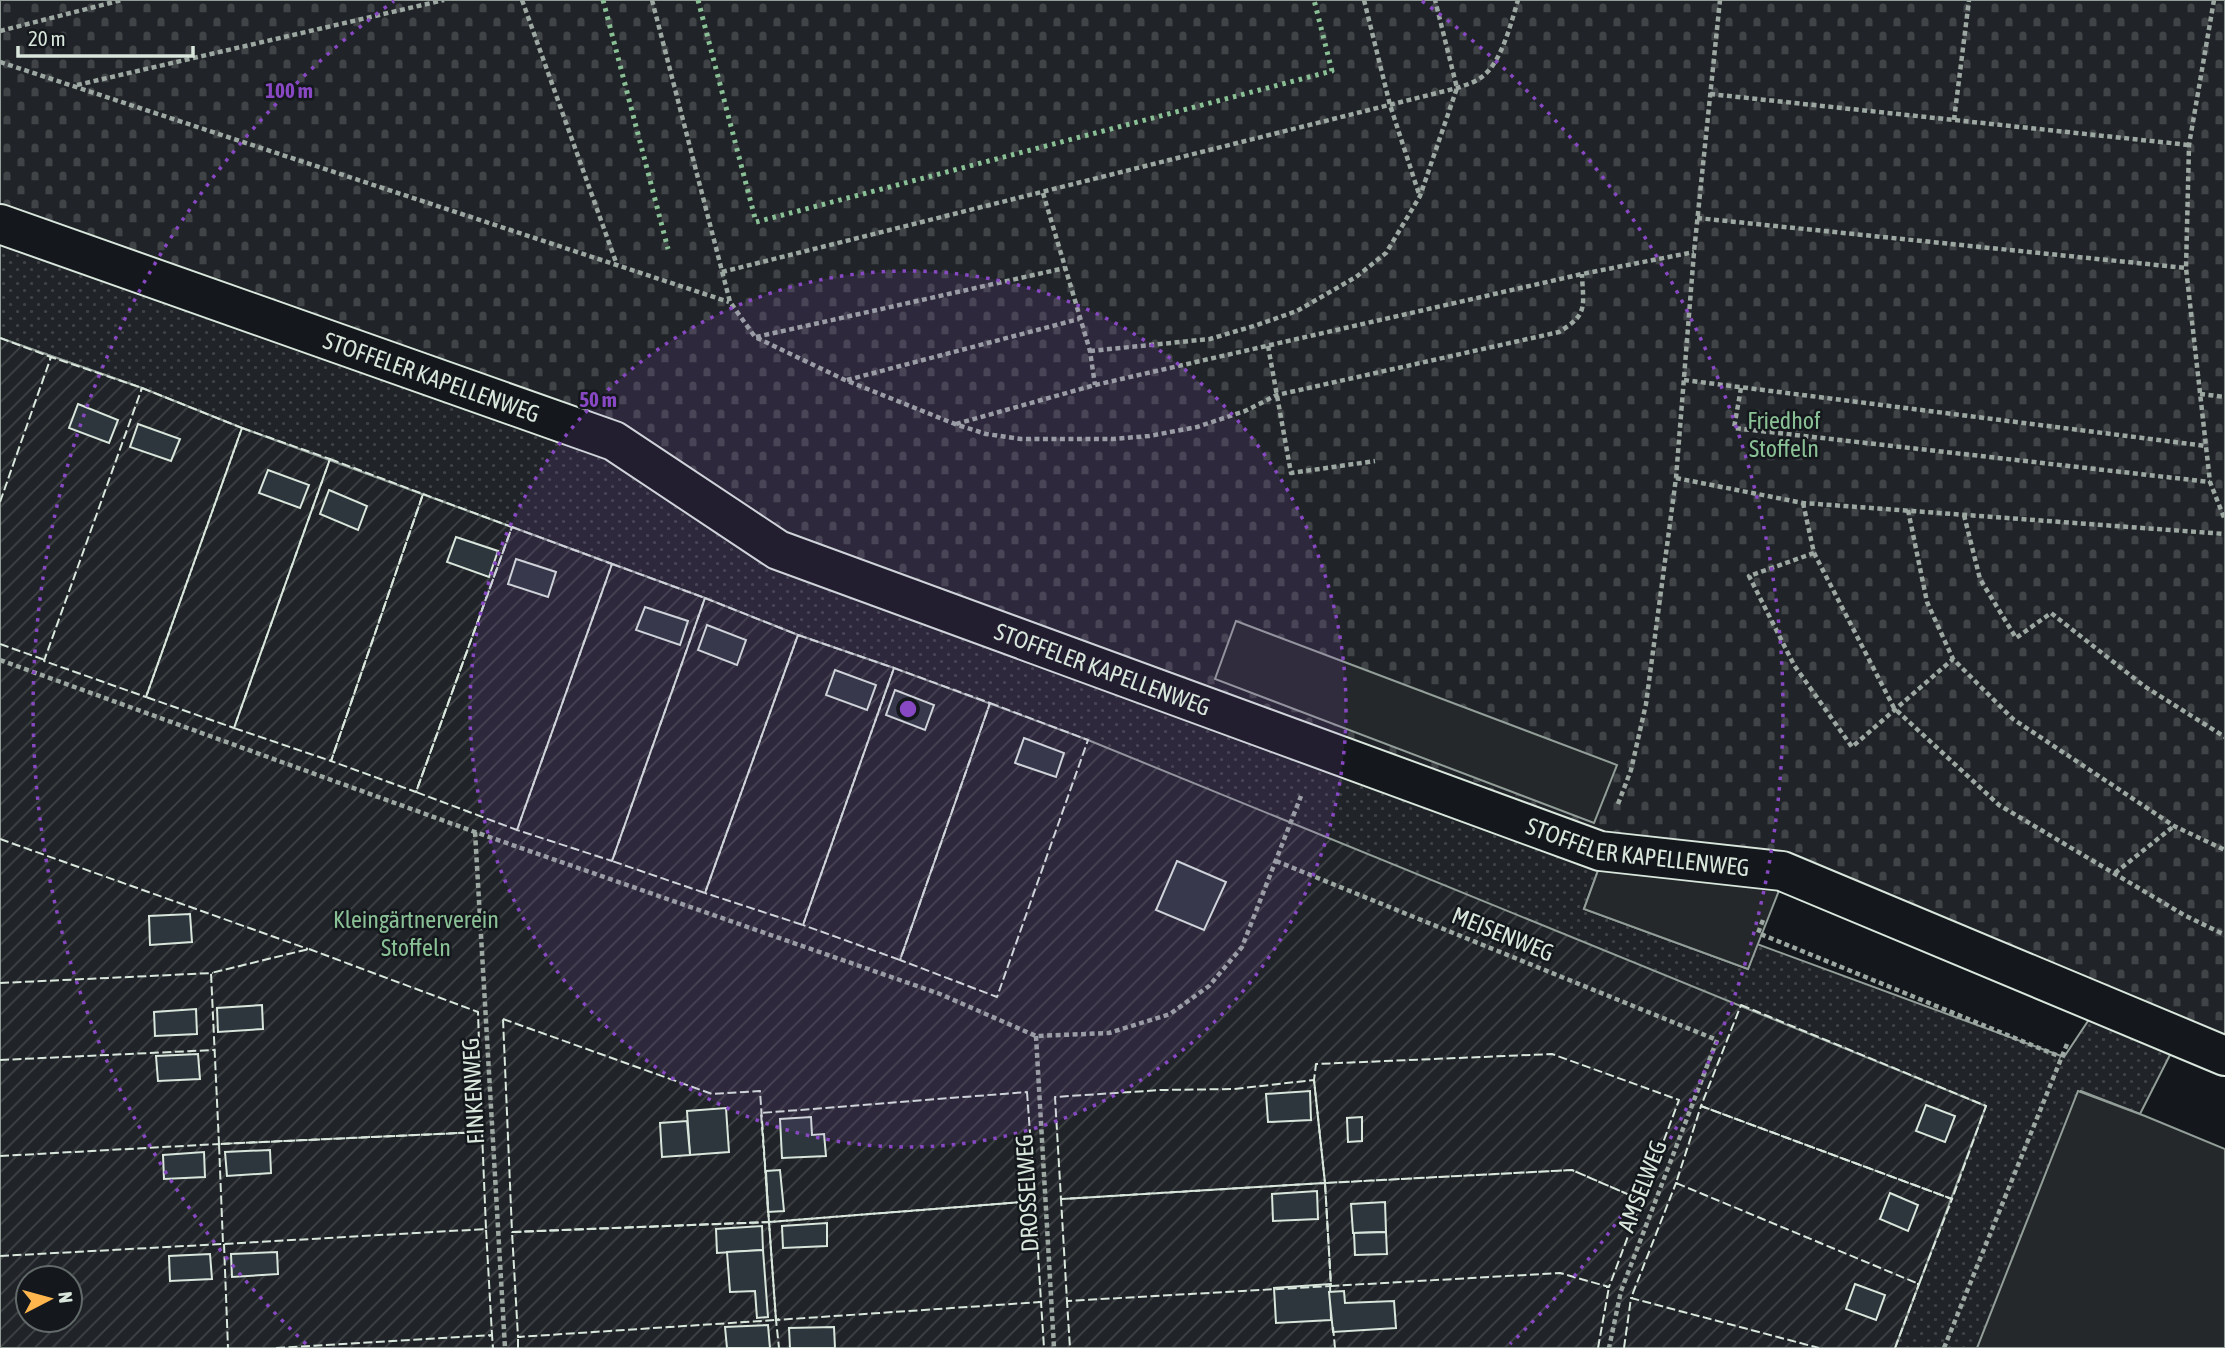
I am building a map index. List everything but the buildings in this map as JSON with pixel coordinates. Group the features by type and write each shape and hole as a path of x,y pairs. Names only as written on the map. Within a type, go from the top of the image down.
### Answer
{"street":[{"name":"STOFFELER KAPELLENWEG","path":"0,224 614,441 778,550 1600,850 1782,871 2225,1056"}],"path":[{"path":"0,31 122,0"},
{"path":"74,86 444,0"},
{"path":"522,0 617,265"},
{"path":"652,0 730,302 755,337 845,380 986,434 1020,439 1112,439 1149,436 1197,427 1245,411 1277,395 1559,332 1577,322 1583,308 1582,274"},
{"path":"1364,0 1390,105 1420,196"},
{"path":"1090,351 1210,339 1297,311 1356,277 1386,253 1420,196 1457,88 1435,0"},
{"path":"722,272 1457,88 1482,78 1490,70 1504,43 1518,0"},
{"path":"1600,850 1631,770 1646,704 1676,478 1697,218 1720,0"},
{"path":"1954,120 1969,0"},
{"path":"2214,0 2189,145 2186,268 2210,482 2225,520"},
{"path":"0,62 730,302"},
{"path":"1710,94 2189,145"},
{"path":"1043,193 1090,351 1095,385"},
{"path":"1697,218 2186,268"},
{"path":"955,424 1095,385 1582,274 1694,252"},
{"path":"755,337 1065,268"},
{"path":"845,380 1079,319"},
{"path":"1268,346 1291,473 1375,461"},
{"path":"1684,380 2206,446"},
{"path":"1741,387 1734,428 2210,482"},
{"path":"2200,394 2225,397"},
{"path":"1676,478 1803,503 2225,534"},
{"path":"1803,503 1815,552 1894,708 1999,805 2184,915 2225,935"},
{"path":"1908,510 1927,601 1953,659 2013,719 2174,826 2225,850"},
{"path":"1964,515 1980,579 2016,638 2051,613 2144,686 2225,737"},
{"path":"1815,552 1749,576 1794,665 1852,747 1953,659"},
{"path":"0,660 475,832 940,994 1036,1037 1109,1032 1170,1014 1209,986 1242,947 1318,749"},
{"path":"2115,873 2174,826"},
{"name":"FINKENWEG","path":"475,832 505,1348"},
{"name":"MEISENWEG","path":"1276,861 1717,1040"},
{"path":"1782,871 1758,933 2061,1057"},
{"path":"1944,1348 2087,999"},
{"name":"DROSSELWEG","path":"1036,1037 1054,1348"},
{"name":"AMSELWEG","path":"1609,1348 1621,1290 1717,1040"}],"green space":[{"name":"Friedhof Stoffeln","path":"0,0 2225,0 2225,1054 1786,870 1601,849 781,547 619,436 0,220"},
{"path":"0,230 611,450 1600,865 1584,909 1748,969 1757,944 2064,1057 2092,1015 2173,1049 2140,1114 2081,1091 1978,1348 1895,1348 1919,1284 0,660 894,668 798,635 705,598 242,428 142,388 0,338"},
{"name":"Kleingärtnerverein Stoffeln","path":"0,338 142,388 242,428 705,598 798,635 1088,740 1986,1106 1895,1348 0,1348"}],"shaded area":[{"path":"1236,621 1617,765 1594,823 1215,679"},
{"path":"1600,865 1780,888 1748,969 1584,909"},
{"path":"2078,1091 2225,1149 2225,1348 1977,1348"}],"hedge":[{"path":"603,0 668,249"},
{"path":"698,0 756,222 1332,71 1314,0"}],"fence":[{"path":"0,338 51,357 50,359"},
{"path":"0,502 51,357 142,388 141,390"},
{"path":"142,388 242,428 146,697 44,661 142,388"},
{"path":"242,428 330,459 234,728 146,697 242,428"},
{"path":"330,459 423,494 331,761 234,728 330,459"},
{"path":"423,494 512,527 416,792 331,761 423,494"},
{"path":"512,527 612,564 517,830 416,792 512,527"},
{"path":"612,564 705,598 612,861 517,830 612,564"},
{"path":"705,598 798,635 705,893 612,861 705,598"},
{"path":"798,635 894,668 803,925 705,893 798,635"},
{"path":"0,644 45,660"},
{"path":"894,668 990,703 900,960 803,925 894,668"},
{"path":"990,703 1088,740 997,997 900,960 990,703"},
{"path":"0,839 308,949"},
{"path":"309,949 478,1012 482,1132 219,1144 211,973 309,949"},
{"path":"0,983 213,973"},
{"path":"1741,1005 1986,1106 1952,1199 1701,1106 1741,1005"},
{"path":"503,1019 712,1094 760,1091 769,1222 512,1232 503,1019"},
{"path":"0,1060 215,1051"},
{"path":"1641,1200 1572,1170 1325,1183 1314,1080 1316,1064 1552,1054 1679,1100 1609,1287 1560,1273 1331,1286 1325,1183 1572,1170 1641,1200"},
{"path":"1314,1080 1325,1183 1061,1199 1055,1097 1161,1090 1234,1089 1314,1080"},
{"path":"1027,1092 1035,1201 769,1222 761,1113 1027,1092"},
{"path":"1701,1106 1952,1199 1919,1284 1676,1183 1701,1106"},
{"path":"482,1132 486,1229 223,1244 219,1144 482,1132"},
{"path":"0,1156 219,1146"},
{"path":"1325,1183 1331,1286 1067,1301 1061,1199 1325,1183"},
{"path":"1678,1184 1676,1183 1631,1298 1819,1348"},
{"path":"1035,1201 1041,1302 776,1320 769,1222 1035,1201"},
{"path":"769,1222 776,1320 518,1337 512,1232 769,1222"},
{"path":"276,1348 492,1335 486,1229 483,1229"},
{"path":"0,1256 223,1244"},
{"path":"224,1244 228,1348"},
{"path":"1895,1348 1917,1284"},
{"path":"1598,1348 1609,1287 1606,1287"},
{"path":"1624,1348 1633,1298"},
{"path":"1069,1301 1070,1348"},
{"path":"1038,1302 1041,1302 1044,1348"},
{"path":"779,1319 776,1320 779,1348"},
{"path":"1333,1327 1335,1348"},
{"path":"489,1336 492,1335 493,1348"},
{"path":"518,1348 518,1337 521,1337"}]}
